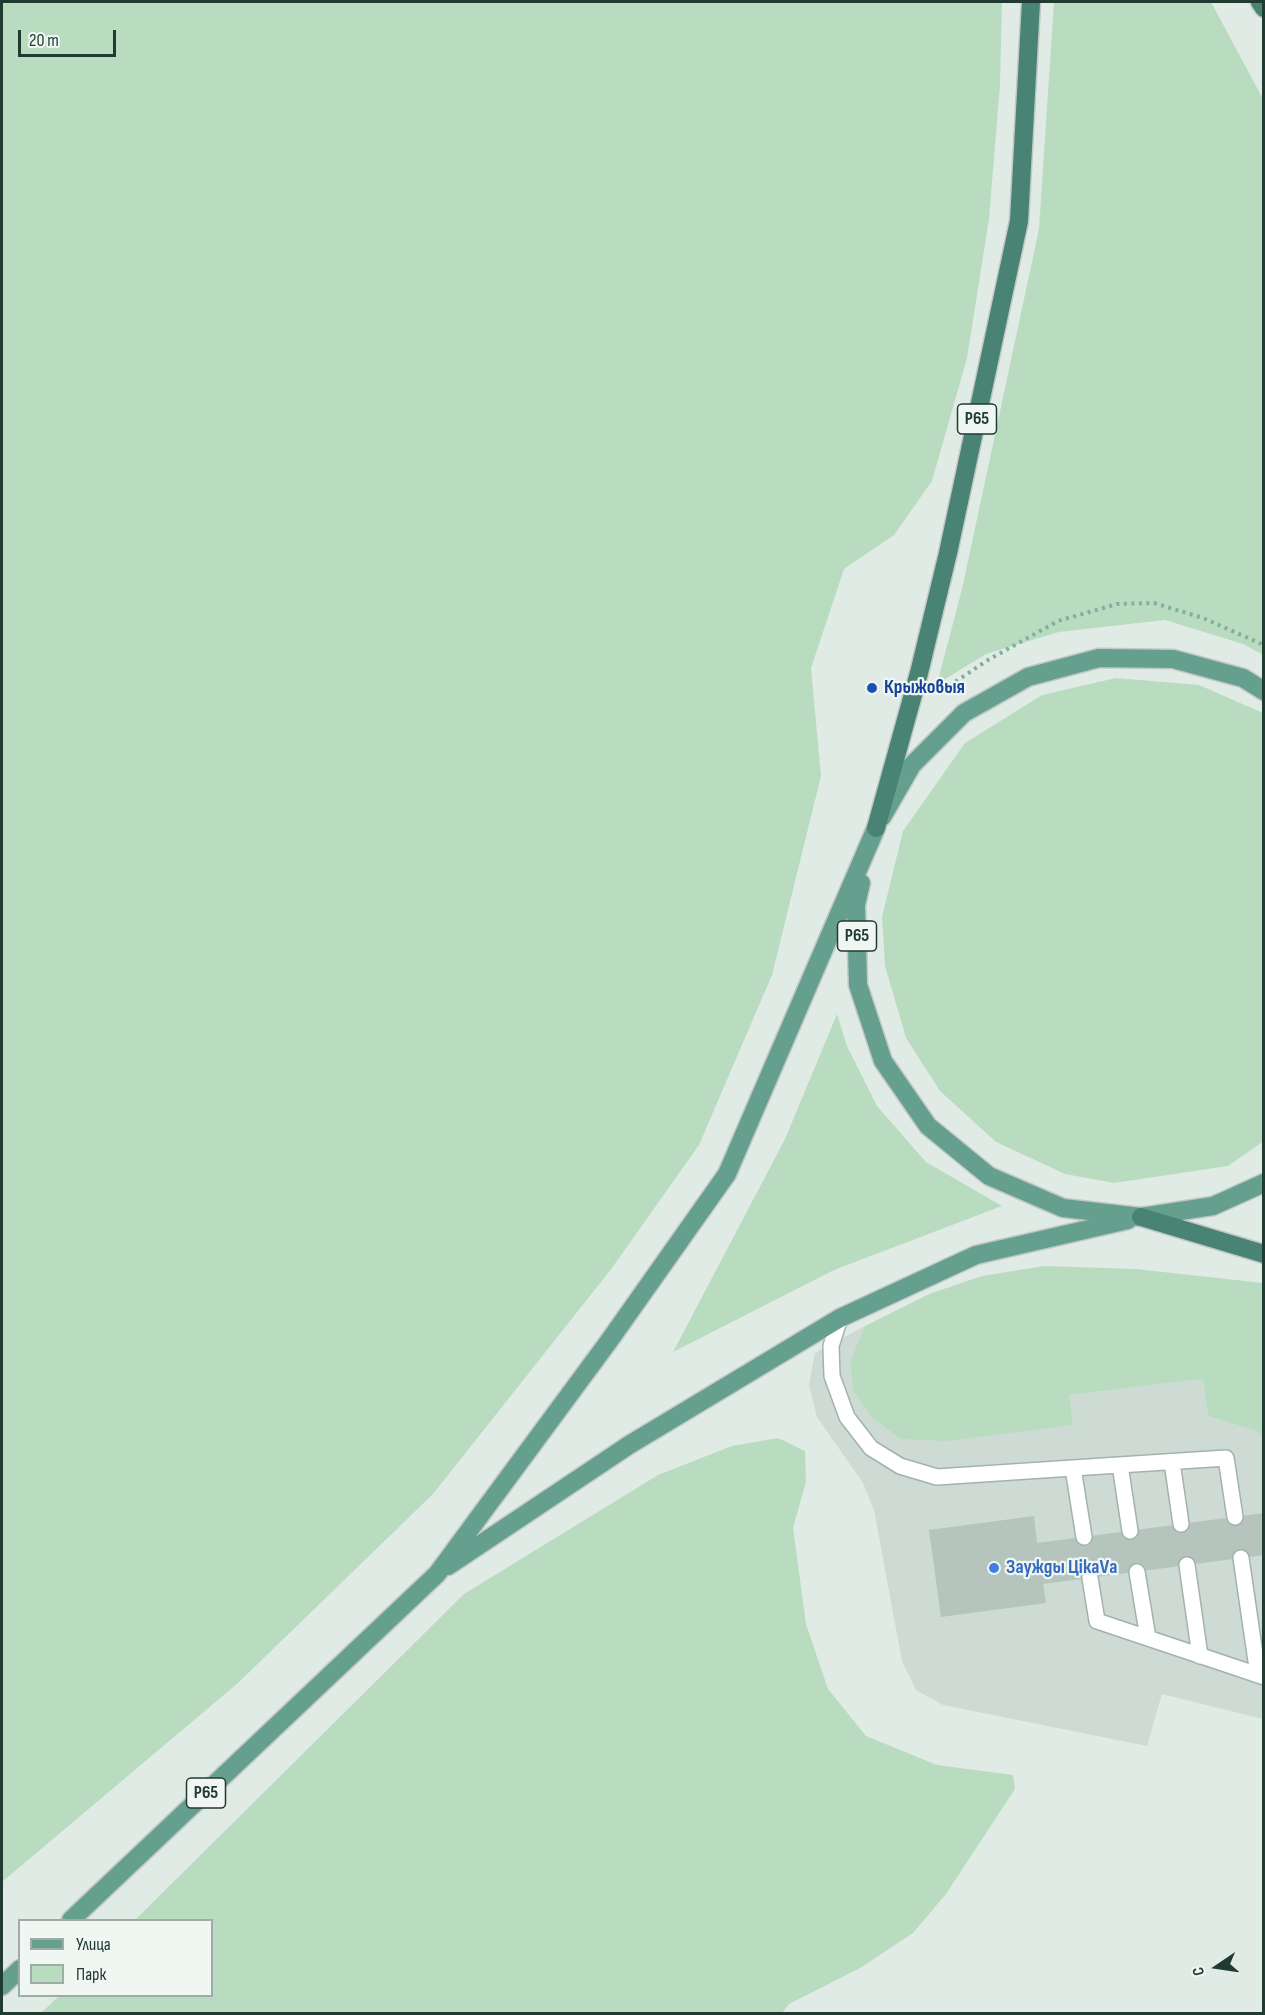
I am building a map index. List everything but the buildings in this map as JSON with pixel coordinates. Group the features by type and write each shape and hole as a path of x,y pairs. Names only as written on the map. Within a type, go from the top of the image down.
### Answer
{"highway":[{"name":"Р65","path":"876,828 945,564 1019,221 1031,2"},
{"path":"1260,2 1263,8"},
{"name":"Р65","path":"1141,1217 1263,1254"}],"main road":[{"name":"Р65","path":"436,1574 609,1341 727,1174 876,828 912,765 964,713 1028,677 1099,658 1173,659 1243,678 1263,691"},
{"name":"Р65","path":"876,828 856,905 858,985 883,1061 928,1126 989,1176 1062,1208 1141,1217"},
{"name":"Р65","path":"71,1919 436,1574 629,1445 840,1318 976,1255 1141,1217 1214,1206 1263,1183"},
{"path":"2,1986 18,1971"}],"lane":[{"path":"840,1318 831,1346 832,1376 847,1417 871,1448 900,1466 937,1478 1226,1458 1235,1517"},
{"path":"1172,1462 1181,1524"},
{"path":"1120,1465 1130,1531"},
{"path":"1073,1468 1084,1537"},
{"path":"1090,1578 1097,1621 1261,1676 1241,1558"},
{"path":"1187,1565 1200,1656"},
{"path":"1137,1572 1148,1638"}],"shaded area":[{"path":"865,1326 850,1361 853,1391 872,1418 900,1439 1073,1425 1068,1395 1203,1379 1208,1416 1256,1431 1263,1437 1263,1719 1162,1694 1147,1746 943,1705 916,1690 902,1661 874,1510 863,1483 817,1417 809,1385 815,1353"}],"green space":[{"path":"2,2 1002,2 1000,85 989,219 967,358 932,481 894,535 844,569 811,668 821,776 772,975 699,1145 612,1268 433,1494 238,1683 2,1882"},
{"path":"1054,2 1211,2 1263,99 1263,655 1243,644 1165,620 1059,632 986,654 937,684 962,589 1039,229"},
{"path":"1116,678 1199,685 1263,713 1264,1141 1228,1166 1114,1183 1065,1174 996,1142 940,1091 906,1038 885,966 882,917 903,831 965,743 1042,695"},
{"path":"837,1014 847,1046 877,1106 926,1162 1002,1206 834,1270 673,1352 785,1139"},
{"path":"1044,1266 1136,1269 1263,1283 1263,1437 1256,1431 1208,1416 1203,1379 1069,1395 1073,1425 945,1441 900,1439 872,1418 853,1391 850,1361 865,1326 929,1294 982,1276"},
{"path":"778,1438 805,1451 806,1482 793,1528 806,1624 828,1689 866,1736 937,1765 1013,1775 1015,1789 946,1894 913,1933 860,1968 789,2004 782,2013 41,2013 58,1997 213,1997 213,1919 136,1919 464,1594 658,1475 732,1446"}],"place":[{"name":"Крыжовыя","path":"872,688"},
{"name":"Заужды ЦікаVа","path":"994,1568"}]}
